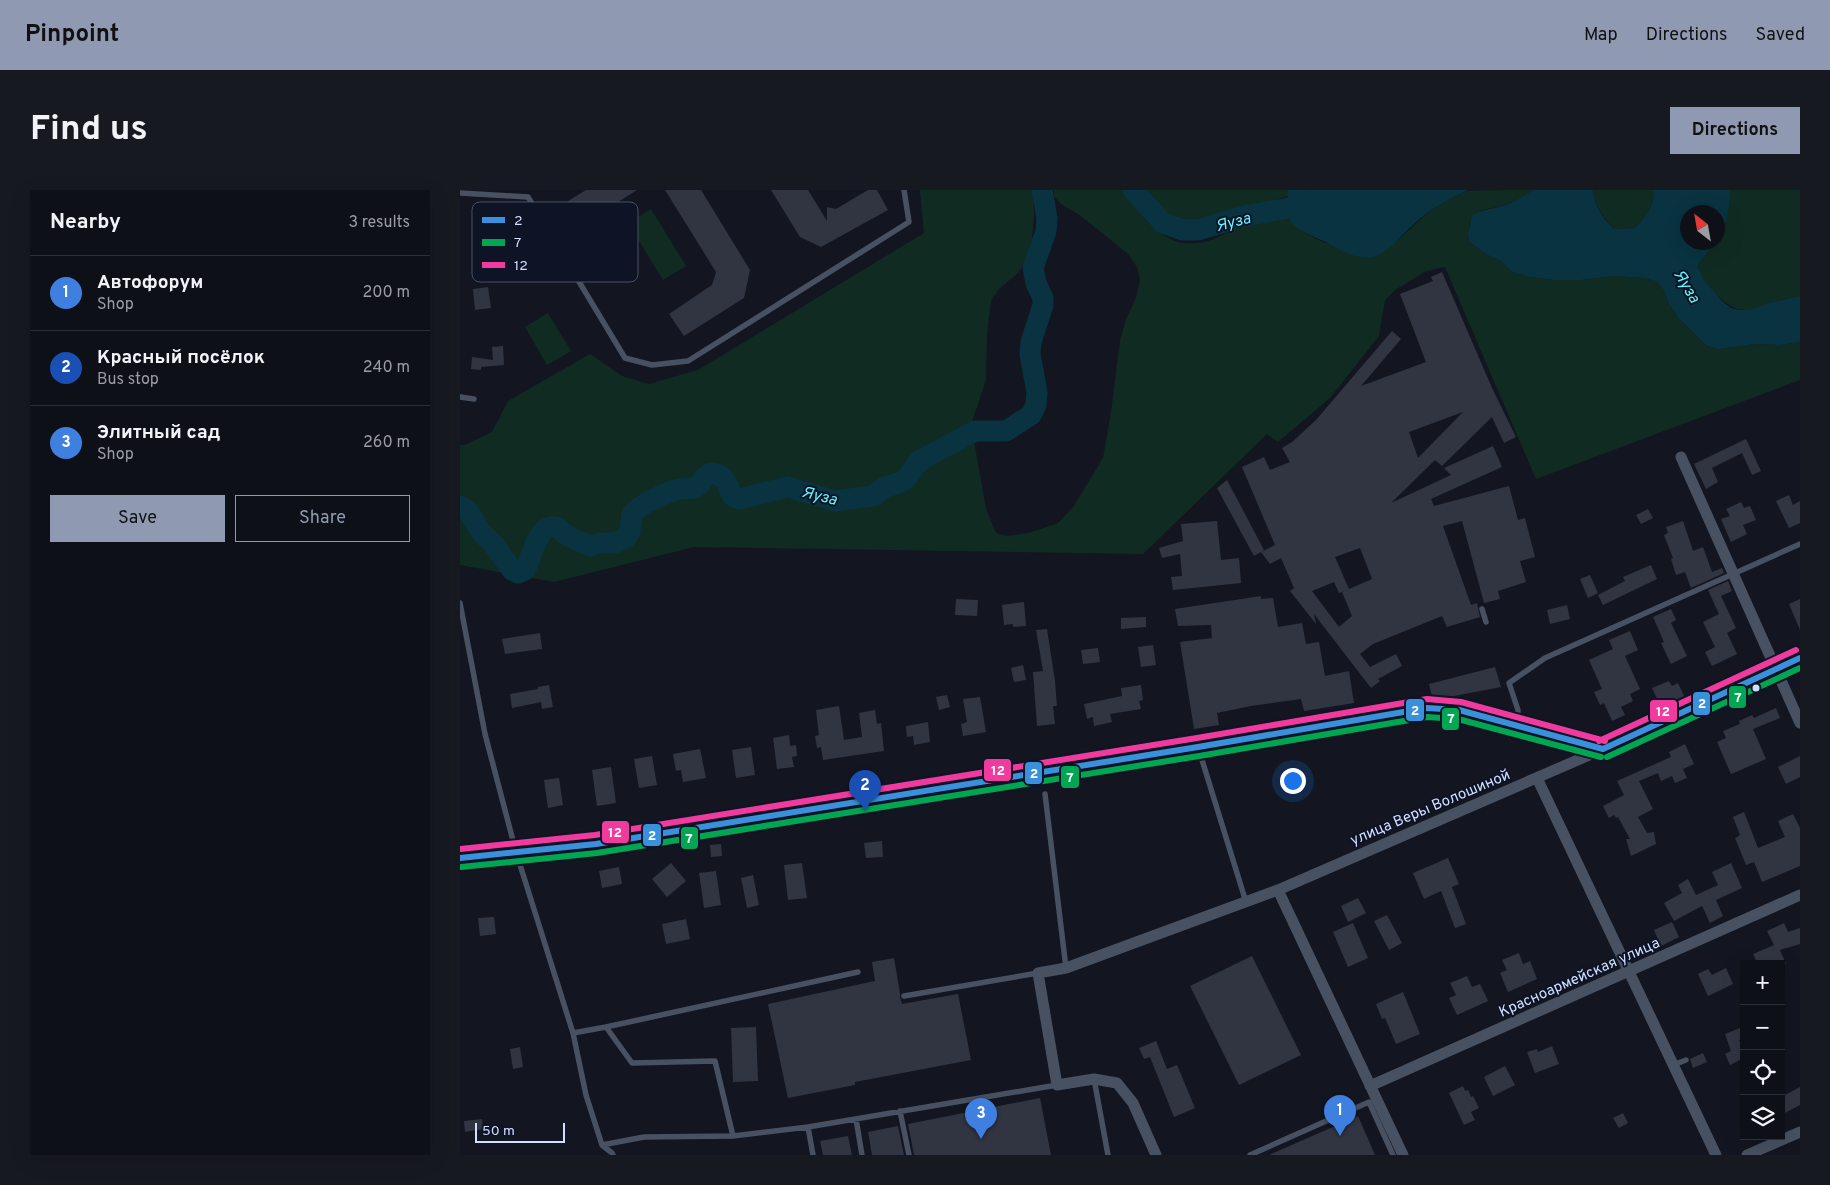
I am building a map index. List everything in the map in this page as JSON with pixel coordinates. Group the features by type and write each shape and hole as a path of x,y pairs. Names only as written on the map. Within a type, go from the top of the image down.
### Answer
{"street":[{"path":"1681,457 1800,723"},
{"name":"улица Веры Волошиной","path":"1038,973 1066,968 1278,890 1603,749 1800,658"},
{"path":"460,858 596,844 1198,747 1427,708 1459,710 1603,749"},
{"path":"1537,778 1716,1155"},
{"path":"1278,890 1403,1155"},
{"name":"Красноармейская улица","path":"1370,1086 1800,895"},
{"path":"1038,973 1057,1085 1094,1079 1116,1083 1133,1103 1156,1155"},
{"path":"1145,1128 1146,1155"},
{"path":"1747,1155 1800,1132"}],"lane":[{"path":"579,282 625,358 652,365 688,361 909,222 904,190"},
{"path":"460,193 528,197 531,202"},
{"path":"460,396 474,399"},
{"path":"1517,727 1518,710 1509,683 1545,658 1800,544"},
{"path":"460,603 484,734 516,852 573,1033 586,1095 602,1145 613,1155"},
{"path":"1482,609 1486,622"},
{"path":"1198,747 1246,902"},
{"path":"1045,794 1066,968"},
{"path":"573,1033 858,972"},
{"path":"904,996 1038,973"},
{"path":"606,1027 632,1063 716,1061 733,1136"},
{"path":"1673,1065 1686,1060"},
{"path":"1094,1079 1108,1155"},
{"path":"602,1145 644,1137 733,1136 808,1128 856,1118 1057,1085"},
{"path":"1250,1155 1369,1102 1393,1155"},
{"path":"900,1111 909,1155"},
{"path":"856,1118 862,1155"},
{"path":"808,1128 813,1155"}],"green space":[{"path":"920,190 1033,190 1034,216 1032,238 1026,260 1019,272 998,290 991,301 987,334 986,380 971,424 986,509 996,533 1006,536 1029,533 1058,523 1074,506 1103,458 1120,341 1126,319 1136,298 1140,280 1137,267 1128,254 1081,216 1061,204 1054,196 1054,190 1122,190 1139,212 1158,231 1168,238 1180,242 1208,241 1247,224 1289,217 1295,225 1315,238 1375,256 1387,249 1429,212 1453,196 1467,191 1533,190 1514,201 1499,207 1483,210 1477,214 1471,220 1468,232 1469,241 1485,254 1501,261 1512,272 1529,277 1554,280 1581,280 1615,276 1645,278 1657,282 1679,319 1707,346 1717,349 1755,344 1780,345 1800,342 1800,380 1536,479 1445,267 1426,271 1395,290 1385,300 1379,336 1330,398 1278,442 1267,434 1143,554 694,547 554,582 460,565 460,445 465,445 492,432 508,401 590,354 622,376 649,384 698,370 924,233"},
{"path":"1144,190 1287,190 1289,196 1203,220 1184,222 1172,218"},
{"path":"1593,190 1652,190 1653,200 1649,210 1635,228 1614,229 1600,211"},
{"path":"1730,190 1800,190 1800,296 1769,303 1760,308 1744,310 1725,303 1715,293 1702,277 1698,264 1710,250 1725,250 1725,218"},
{"path":"651,209 686,266 663,280 638,239 638,217"},
{"path":"548,313 571,351 547,365 525,327"}],"water":[{"path":"1287,190 1468,190 1426,214 1381,254 1363,257 1343,252 1295,226 1289,217"},
{"path":"1533,190 1593,190 1595,202 1600,212 1614,229 1635,228 1651,206 1653,200 1652,190 1730,190 1725,222 1725,205 1680,205 1680,250 1710,250 1698,264 1698,268 1704,280 1723,302 1731,308 1751,310 1769,303 1800,296 1800,342 1780,345 1755,344 1718,349 1707,346 1679,319 1657,282 1645,278 1615,276 1581,280 1554,280 1529,277 1512,272 1501,261 1485,254 1469,241 1468,233 1472,216 1521,198"}],"building":[{"path":"586,190 637,190 618,202 568,201"},
{"path":"665,190 701,190 750,270 744,298 684,336 669,314 712,285 716,272"},
{"path":"771,190 808,190 827,221 827,207 836,209 868,190 877,190 888,210 821,247 800,237"},
{"path":"1442,272 1492,388 1516,437 1504,443 1492,417 1442,466 1435,460 1391,503 1451,475 1444,468 1493,446 1502,467 1431,499 1434,506 1509,486 1518,520 1525,518 1535,557 1520,561 1526,582 1498,591 1500,599 1484,603 1462,521 1443,526 1471,605 1477,603 1480,617 1447,627 1442,616 1373,644 1360,654 1370,667 1396,654 1402,666 1378,679 1380,681 1371,688 1314,614 1316,624 1290,591 1294,588 1281,558 1270,564 1261,552 1275,545 1242,467 1264,457 1270,470 1290,462 1282,448 1292,442 1316,420 1392,331 1401,339 1361,386 1426,362 1400,294 1433,281 1431,277","holes":["1463,412 1418,458 1409,432","1360,548 1372,579 1349,589 1335,557","1334,582 1339,593 1348,589 1342,592 1352,616 1339,627 1312,591"]},
{"path":"488,287 491,308 475,310 473,289"},
{"path":"503,346 504,365 481,367 481,370 471,369 472,357 493,360 492,347"},
{"path":"1746,439 1761,471 1752,475 1742,453 1712,468 1718,482 1706,489 1694,464"},
{"path":"1227,480 1264,550 1254,556 1217,488"},
{"path":"1789,495 1793,505 1800,501 1800,523 1789,528 1776,501"},
{"path":"1741,502 1744,508 1750,506 1756,520 1743,525 1747,534 1731,542 1721,519 1730,516 1726,509"},
{"path":"1648,509 1653,518 1641,524 1636,515"},
{"path":"1217,521 1221,560 1239,558 1241,583 1173,590 1171,577 1182,576 1180,554 1162,558 1159,548 1183,541 1181,524"},
{"path":"1683,521 1693,551 1703,547 1712,572 1722,568 1724,573 1691,588 1685,572 1676,575 1671,559 1673,558 1664,535 1668,533 1666,527"},
{"path":"1651,565 1657,579 1603,605 1598,595 1625,581 1623,577"},
{"path":"1590,575 1598,593 1588,598 1580,579"},
{"path":"1728,581 1732,591 1721,596 1736,628 1727,633 1737,654 1712,666 1705,652 1715,647 1703,622 1719,614 1708,590"},
{"path":"1261,596 1261,599 1273,598 1278,627 1302,623 1306,644 1319,642 1325,676 1349,671 1354,703 1304,711 1301,699 1251,706 1217,713 1219,725 1194,729 1180,642 1212,638 1211,625 1178,626 1175,609"},
{"path":"956,599 978,600 977,616 955,615"},
{"path":"1800,599 1800,630 1789,604"},
{"path":"1024,602 1026,626 1013,627 1013,624 1004,625 1002,605"},
{"path":"1567,605 1570,619 1550,624 1547,610"},
{"path":"1671,609 1676,620 1671,623 1687,656 1671,664 1661,643 1664,642 1653,617"},
{"path":"1146,617 1146,627 1121,629 1121,618"},
{"path":"1047,629 1057,706 1053,706 1055,724 1037,726 1033,672 1043,671 1036,630"},
{"path":"1630,631 1638,650 1625,656 1640,689 1630,694 1633,701 1621,707 1625,715 1612,721 1604,703 1600,705 1594,692 1602,689 1589,660 1613,649 1609,640"},
{"path":"540,633 542,649 505,654 502,639"},
{"path":"1153,645 1156,665 1141,667 1138,647"},
{"path":"1098,648 1100,662 1083,664 1081,650"},
{"path":"1023,665 1026,680 1014,682 1011,668"},
{"path":"1495,667 1501,687 1433,700 1429,684"},
{"path":"1669,681 1672,686 1678,683 1684,696 1661,707 1652,688"},
{"path":"549,685 553,707 542,709 541,702 512,708 510,694"},
{"path":"1141,685 1143,700 1139,701 1141,709 1110,714 1112,722 1094,726 1093,717 1087,719 1084,704 1122,696 1121,688"},
{"path":"947,695 950,707 939,710 936,697"},
{"path":"980,697 986,732 963,736 961,724 967,722 963,699"},
{"path":"839,706 844,740 862,737 859,713 875,710 877,724 881,723 884,751 823,760 821,747 817,748 815,736 819,735 816,710"},
{"path":"1776,708 1780,718 1753,729 1766,759 1731,774 1717,742 1726,738 1723,731 1740,724 1739,721 1752,715 1754,718"},
{"path":"928,722 930,742 914,745 913,736 907,737 906,726"},
{"path":"789,735 790,746 796,745 797,756 792,757 794,767 777,769 773,738"},
{"path":"1685,744 1694,764 1683,769 1687,778 1675,783 1672,776 1661,781 1658,773 1639,781 1653,809 1638,817 1647,833 1654,832 1656,844 1631,856 1626,839 1630,839 1618,817 1616,818 1614,815 1609,818 1603,806 1624,795 1617,781 1671,757 1669,752"},
{"path":"751,747 755,775 736,778 732,750"},
{"path":"700,749 706,778 683,782 681,770 676,771 673,754"},
{"path":"652,756 657,785 639,788 634,759"},
{"path":"1800,756 1800,777 1786,784 1778,767"},
{"path":"611,767 616,803 597,806 592,770"},
{"path":"559,778 563,805 548,808 544,780"},
{"path":"1744,812 1758,848 1785,837 1778,821 1793,814 1800,828 1800,866 1762,882 1754,862 1746,865 1735,838 1740,835 1733,817"},
{"path":"882,841 883,857 866,858 864,843"},
{"path":"721,844 722,856 711,857 710,845"},
{"path":"1448,858 1459,884 1452,887 1466,924 1455,928 1441,891 1424,899 1413,873"},
{"path":"671,863 686,881 667,897 652,879"},
{"path":"802,863 807,898 788,900 784,865"},
{"path":"1731,863 1742,888 1716,900 1723,916 1710,923 1702,906 1674,921 1664,903 1682,893 1678,885 1688,879 1696,895 1718,885 1712,872"},
{"path":"619,867 622,884 602,888 599,871"},
{"path":"716,871 721,905 704,908 699,873"},
{"path":"753,875 759,905 747,908 741,878"},
{"path":"1358,898 1366,913 1348,922 1341,906"},
{"path":"1387,915 1402,943 1389,950 1374,921"},
{"path":"494,917 496,934 480,936 478,918"},
{"path":"686,919 690,939 666,944 662,924"},
{"path":"1672,922 1679,937 1661,946 1654,930"},
{"path":"1353,923 1368,958 1348,967 1333,932"},
{"path":"1784,923 1788,932 1800,928 1800,944 1780,950 1784,960 1756,960 1753,954 1774,945 1767,931"},
{"path":"1519,953 1523,964 1530,961 1537,979 1508,992 1500,973 1507,970 1502,960"},
{"path":"1252,956 1301,1055 1239,1085 1190,986"},
{"path":"894,958 902,1004 958,994 971,1060 855,1082 855,1085 788,1098 768,1004 875,981 872,962"},
{"path":"1726,968 1733,984 1708,996 1698,974 1708,969 1712,975"},
{"path":"1467,976 1472,987 1480,984 1488,1001 1457,1015 1449,998 1456,995 1450,983"},
{"path":"1403,992 1420,1034 1396,1044 1385,1018 1382,1019 1376,1004"},
{"path":"756,1027 758,1081 733,1082 731,1028"},
{"path":"1740,1028 1740,1060 1730,1065 1725,1054 1731,1051 1725,1034"},
{"path":"1156,1041 1167,1069 1177,1065 1195,1108 1174,1117 1150,1057 1144,1059 1139,1048"},
{"path":"1552,1046 1559,1064 1535,1073 1527,1052 1537,1049 1538,1052"},
{"path":"520,1047 523,1067 513,1069 510,1049"},
{"path":"1703,1053 1707,1062 1693,1068 1690,1059"},
{"path":"1505,1066 1515,1085 1493,1096 1484,1077"},
{"path":"1463,1086 1465,1091 1468,1090 1471,1097 1473,1096 1479,1108 1471,1112 1475,1120 1464,1125 1449,1093"},
{"path":"1800,1087 1800,1105 1785,1113 1785,1095"},
{"path":"1040,1098 1051,1155 914,1155 908,1124"},
{"path":"1623,1113 1628,1123 1619,1128 1613,1118"},
{"path":"1358,1116 1375,1155 1269,1155"},
{"path":"482,1119 483,1129 465,1132 464,1121"},
{"path":"898,1126 904,1155 872,1155 868,1132"},
{"path":"848,1136 852,1155 823,1155 820,1141"}],"waterway":[{"name":"Яуза","path":"460,506 469,512 481,532 494,545 512,570 518,573 525,570 539,536 549,527 558,528 568,536 590,546 600,543 615,543 626,538 630,531 632,514 636,510 669,492 694,488 707,475 713,473 725,479 732,495 739,499 788,487 835,501 874,496 885,487 906,479 919,461 975,431 1006,431 1031,415 1036,405 1037,392 1030,354 1031,342 1043,305 1043,298 1036,283 1033,268 1046,231 1047,218 1042,190"},
{"name":"Яуза","path":"1133,190 1163,223 1183,230 1198,230 1244,216 1289,208 1346,190"}],"transit line":[{"name":"12","path":"1599,741 1796,650"},
{"name":"2","path":"1603,749 1800,658"},
{"name":"7","path":"1607,757 1800,668"},
{"name":"12","path":"460,849 595,835 1427,699 1461,702 1605,741"},
{"name":"2","path":"460,858 596,844 1198,747 1427,708 1459,710 1603,749"},
{"name":"7","path":"461,867 597,853 1199,756 1427,717 1458,719 1601,757"}],"place":[{"name":"Красный посёлок","path":"865,811"},
{"name":"Автофорум","path":"1340,1136"},
{"name":"Элитный сад","path":"981,1139"}]}
